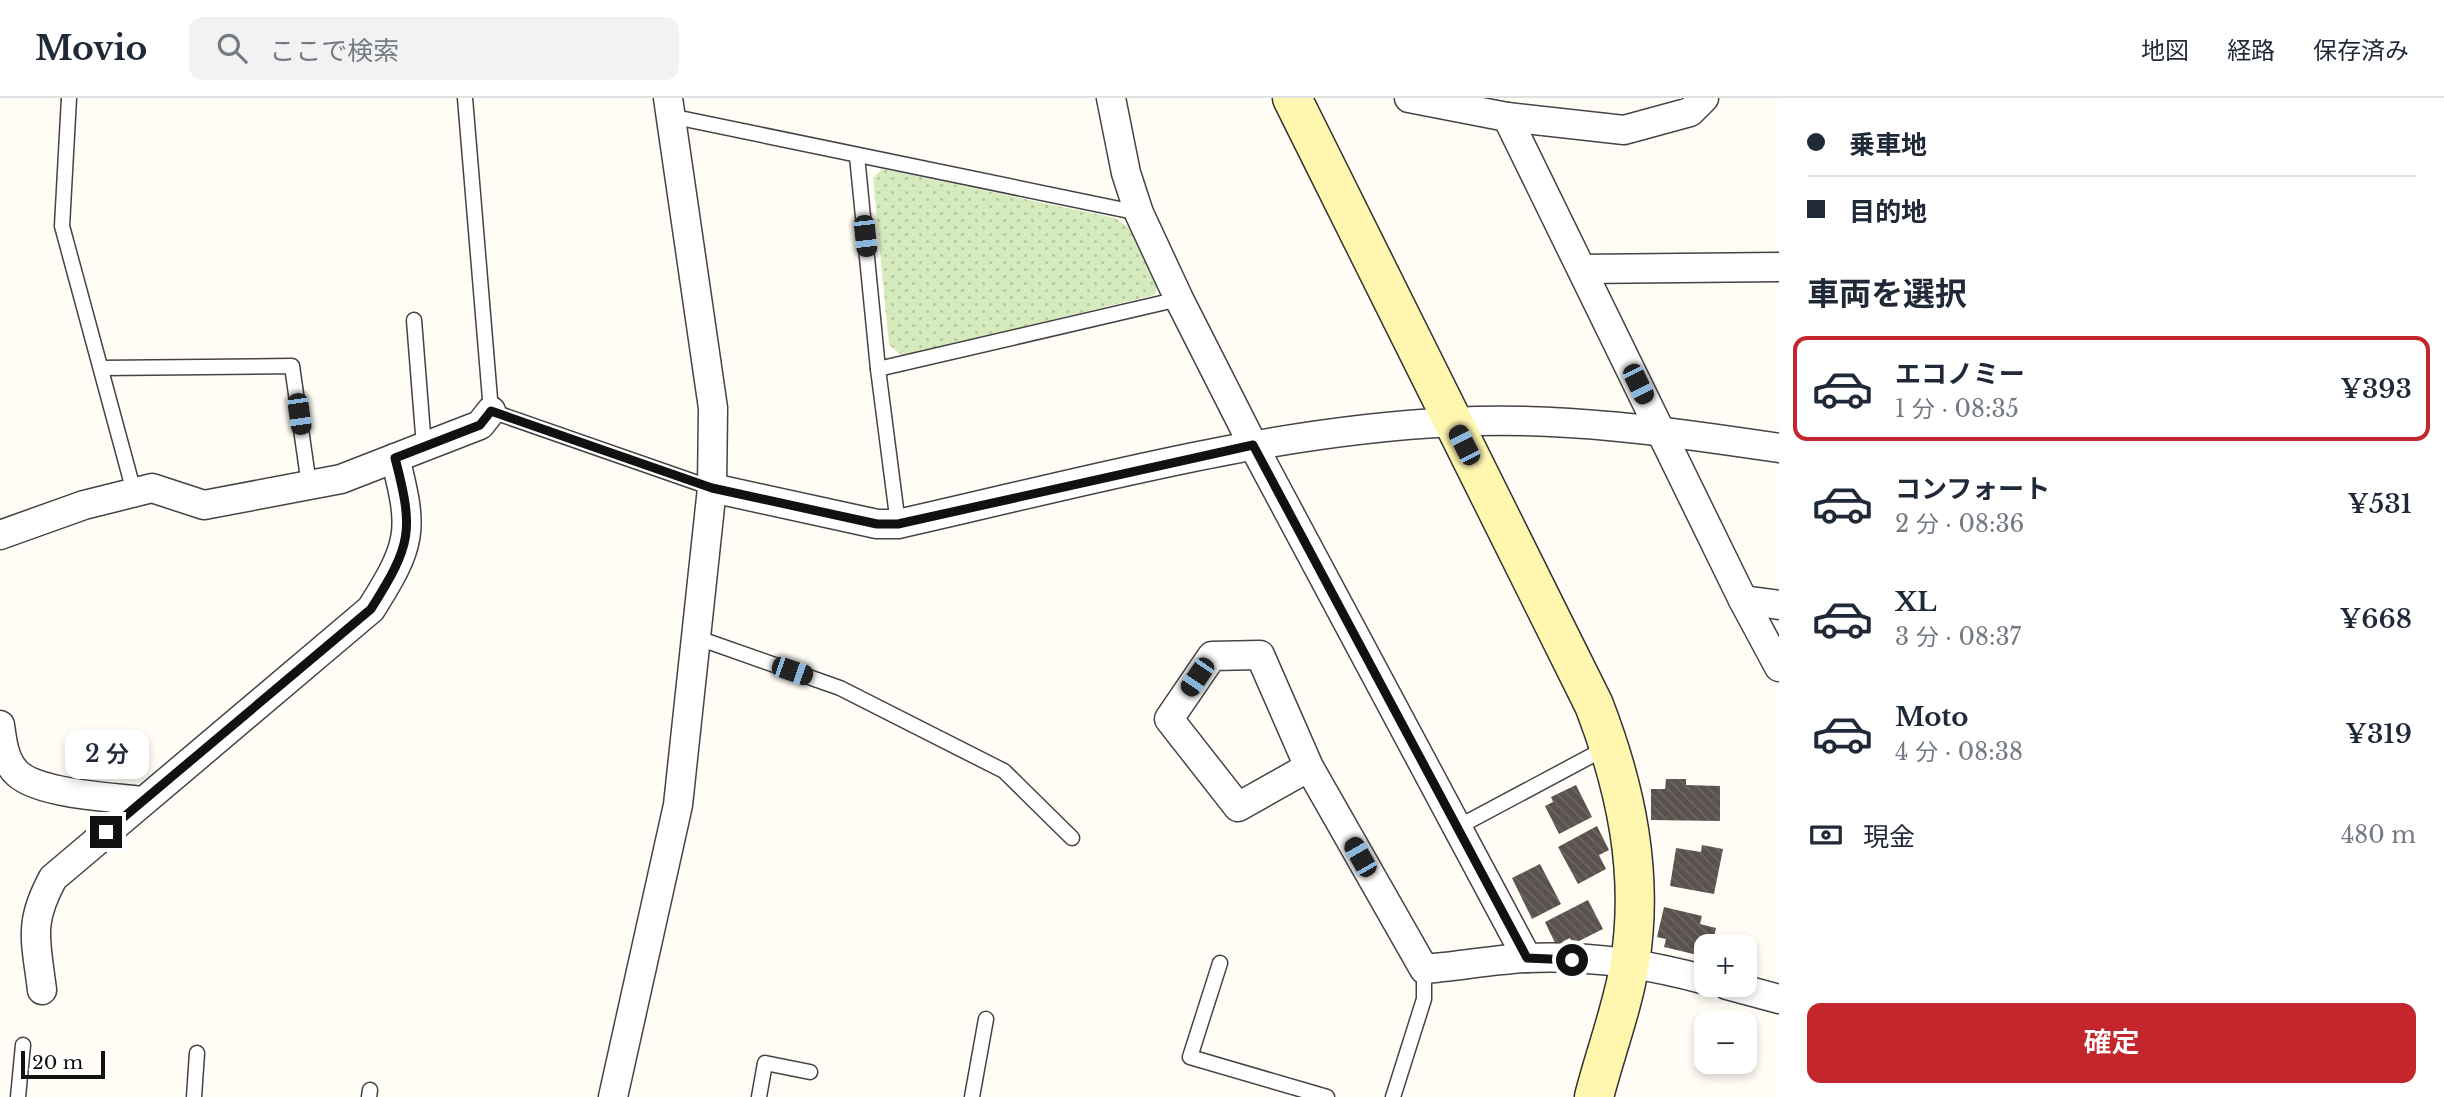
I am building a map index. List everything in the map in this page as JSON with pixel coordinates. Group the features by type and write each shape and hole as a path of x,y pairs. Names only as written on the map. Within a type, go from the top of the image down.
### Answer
{"street":[{"path":"1111,98 1126,173 1139,214 1179,299 1253,445 1527,958"},
{"path":"1292,98 1594,705 1620,778 1633,851 1635,893 1630,964 1594,1097"},
{"path":"1409,98 1507,117 1624,130 1690,113 1704,98"},
{"path":"613,1097 678,805 712,488 713,408 669,107"},
{"path":"1507,117 1743,600 1779,667"},
{"path":"1582,269 1779,267"},
{"path":"0,535 84,505 152,488 204,505 341,479 480,425 491,411"},
{"path":"712,488 877,524 898,524 1253,445 1452,422 1661,430 1779,448"},
{"path":"42,990 34,927 40,904 53,878 371,609 393,574 406,542 408,508 395,458"},
{"path":"1743,600 1779,605"},
{"path":"1309,766 1238,807 1169,719 1212,656 1261,655 1309,766 1424,970 1527,958 1656,966 1694,977"},
{"path":"0,725 4,749 15,771 27,780 44,786 141,802"},
{"path":"1757,993 1779,999"}],"lane":[{"path":"69,98 62,226 134,492"},
{"path":"465,98 491,411 712,488"},
{"path":"669,107 857,156 1139,214"},
{"path":"857,156 878,369 898,524"},
{"path":"878,369 1179,299"},
{"path":"414,320 424,446"},
{"path":"101,368 292,366 309,485"},
{"path":"698,638 840,688 1004,771 1072,838"},
{"path":"1458,827 1610,746"},
{"path":"1220,963 1190,1057 1327,1097"},
{"path":"1393,1097 1424,999 1424,970"},
{"path":"972,1097 986,1019"},
{"path":"18,1097 23,1045"},
{"path":"194,1097 197,1053"},
{"path":"759,1097 765,1063 810,1072"}],"green space":[{"path":"882,169 1115,218 1131,229 1160,283 1154,295 903,356 889,345 873,178"}],"building":[{"path":"1666,779 1686,779 1686,785 1720,786 1720,821 1651,820 1651,789 1665,789"},
{"path":"1576,785 1592,817 1559,834 1545,806 1553,802 1551,797"},
{"path":"1597,826 1609,850 1599,855 1606,869 1578,884 1558,847"},
{"path":"1702,845 1723,849 1714,894 1670,886 1676,848 1701,852"},
{"path":"1540,864 1561,904 1532,919 1512,878"},
{"path":"1588,900 1603,929 1573,944 1570,938 1556,945 1545,922"},
{"path":"1664,907 1702,916 1700,924 1716,928 1715,934 1694,934 1694,954 1664,947 1666,939 1657,937"}],"route":[{"path":"106,832 371,609 393,574 406,542 408,508 395,458 480,425 491,411 644,462 712,488 877,524 898,524 1253,445 1527,958 1572,960"}]}
